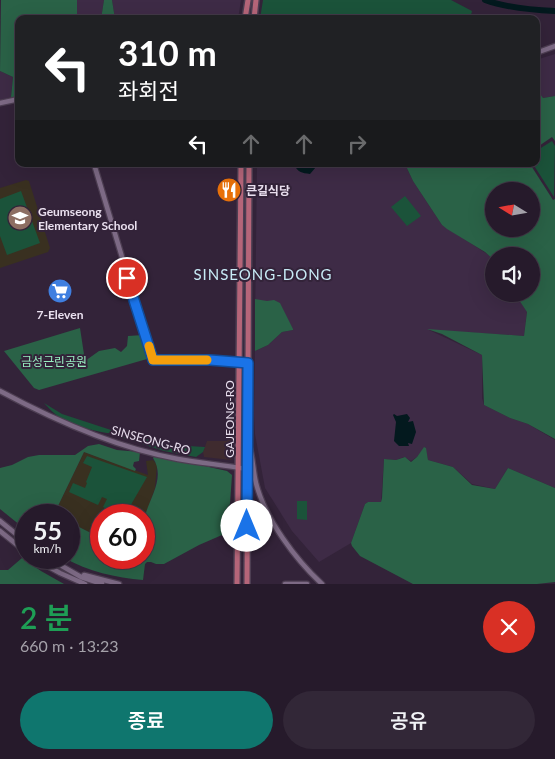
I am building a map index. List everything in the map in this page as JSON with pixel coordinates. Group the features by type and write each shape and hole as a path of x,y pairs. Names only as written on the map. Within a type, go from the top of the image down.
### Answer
{"main road":[{"path":"246,15 248,0"},
{"path":"254,15 256,0"},
{"name":"GAJEONG-RO","path":"237,584 241,167"},
{"name":"GAJEONG-RO","path":"247,584 246,468 250,167"}],"street":[{"path":"540,52 555,46"},
{"path":"0,103 15,100"},
{"path":"95,167 153,360 210,360 248,363"},
{"name":"SINSEONG-RO","path":"0,391 54,419 155,453 177,459 246,468"},
{"path":"247,440 251,451 256,484 279,533 296,557 322,584"},
{"path":"0,521 15,533"},
{"path":"0,530 15,543"},
{"path":"53,569 78,584"},
{"path":"66,569 81,577 102,584"},
{"path":"67,569 119,584"},
{"path":"60,573 86,584"},
{"path":"285,584 307,584"}],"shaded area":[{"path":"77,0 104,0 102,15 77,15"},
{"path":"112,0 241,0 239,15 114,15"},
{"path":"555,54 555,96 543,98 540,95 540,59"},
{"path":"0,71 13,77 11,97 0,100"},
{"path":"257,167 406,167 413,181 442,225 485,253 485,302 521,302 527,311 524,336 429,330 482,355 482,398 484,405 510,418 528,424 555,440 555,488 508,468 495,489 472,484 453,467 428,460 425,447 411,461 404,457 396,460 384,459 381,502 368,502 365,504 351,543 319,562 292,531 265,488 255,434 255,351 268,345 282,332 293,329 255,328"},
{"name":"Geumseong Elementary School","path":"26,180 29,181 50,248 48,252 0,268 0,188"},
{"path":"234,437 234,457 231,460 204,457 203,452 207,441 227,441 229,438"},
{"path":"84,452 148,475 146,461 153,460 157,465 155,488 150,504 90,504 90,532 80,528 80,504 59,504"}],"green space":[{"path":"1,0 77,0 77,15 15,15 15,97 11,97 13,77 0,71"},
{"path":"104,0 112,0 114,15 102,15"},
{"path":"263,0 451,0 472,11 471,15 261,15"},
{"path":"540,94 543,98 555,96 555,141 552,137 540,145"},
{"path":"552,141 555,146 554,197 535,167 540,167 540,148"},
{"path":"406,167 532,167 553,200 555,199 555,439 528,424 510,418 484,405 482,355 442,334 427,329 524,336 527,312 520,302 540,302 540,247 485,247 485,252 442,225 413,181"},
{"path":"21,191 40,243 7,255 0,236 0,199"},
{"path":"405,196 421,216 407,226 391,207"},
{"path":"255,299 274,300 280,303 293,330 282,332 268,345 255,351"},
{"name":"금성근린공원","path":"80,328 85,361 99,351 115,348 121,352 127,346 128,336 143,335 149,355 147,359 39,390 34,388 4,351"},
{"path":"44,403 62,414 111,430 111,433 92,430 59,417"},
{"path":"116,432 171,445 205,447 203,452 196,457 164,451 117,436"},
{"path":"99,444 117,450 140,452 139,461 134,462 135,471 84,452 59,504 15,504 15,521 0,509 0,468 12,465 28,457 39,455 75,455 88,446"},
{"path":"424,447 426,448 428,460 453,467 472,485 495,489 508,468 555,488 555,582 537,584 413,584 360,556 351,543 365,504 368,502 381,502 384,459 396,460 405,457 411,462"},
{"path":"155,455 227,471 232,475 230,504 224,512 222,535 164,564 155,564 155,504 149,504 158,474 153,458"},
{"path":"87,456 147,477 131,504 104,504 107,499 102,497 98,504 96,504 69,492 73,483 85,488 92,467 83,463"},
{"path":"297,501 307,501 307,520 297,519"},
{"path":"80,528 90,532 90,569 144,569 143,580 123,578 102,573 83,567 80,566"},
{"path":"15,564 15,569 38,569 64,584 0,584 0,570 8,570"}],"water":[{"path":"296,167 316,167 310,174 300,172"},
{"path":"394,414 397,416 407,414 410,418 408,422 413,421 416,432 412,444 408,443 409,446 399,446 394,441 396,422"}],"waterway":[{"path":"485,0 511,7 555,11"}],"slow traffic":[{"path":"149,346 153,360 207,360"}],"place":[{"name":"큰길식당","path":"229,190"},
{"name":"Geumseong Elementary School","path":"20,218"},
{"name":"7-Eleven","path":"60,291"}],"district":[{"name":"SINSEONG-DONG","path":"263,274"}],"route":[{"path":"127,278 153,360 210,360 235,364 248,363 247,526"}]}
